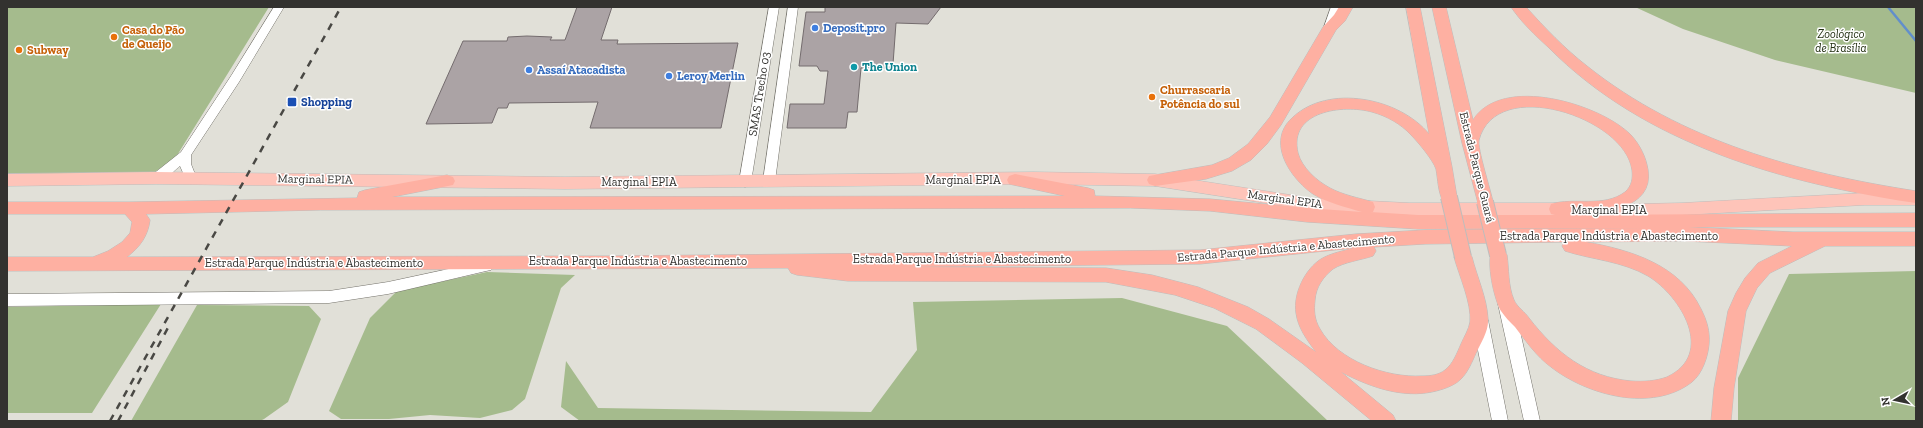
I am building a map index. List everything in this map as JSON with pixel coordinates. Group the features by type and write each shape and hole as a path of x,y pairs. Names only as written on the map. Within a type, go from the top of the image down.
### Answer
{"highway":[{"path":"1155,180 1205,173 1234,163 1246,155 1270,130 1330,27 1340,18 1346,7"},
{"path":"1367,251 1329,264 1314,277 1306,297 1307,320 1317,339 1336,359 1353,370 1382,382 1423,385 1440,382 1452,376 1460,367 1480,320 1449,197 1413,7"},
{"name":"Estrada Parque Guará","path":"1440,7 1470,143 1498,255 1506,302"},
{"path":"1518,7 1559,50 1582,70 1608,90 1665,123 1712,145 1787,172 1836,185 1916,198"},
{"path":"1470,143 1482,119 1487,114 1495,108 1519,101 1544,101 1567,107 1597,119 1614,130 1634,150 1639,160 1642,172 1639,185 1631,195 1622,201 1609,204 1557,209"},
{"path":"1363,207 1334,197 1321,190 1309,182 1294,164 1289,152 1289,138 1292,128 1302,117 1328,106 1356,104 1376,108 1390,113 1412,126 1444,167"},
{"path":"1015,180 1131,202"},
{"path":"320,204 447,181"},
{"name":"Estrada Parque Indústria e Abastecimento","path":"7,208 129,208 320,204 1131,202 1210,205 1318,216 1418,222 1916,220"},
{"path":"1318,216 1363,207"},
{"path":"94,263 120,253 138,236 141,227 141,220 129,208"},
{"name":"Estrada Parque Indústria e Abastecimento","path":"7,264 1200,257 1356,241 1425,237 1683,234 1793,239 1916,239"},
{"path":"1200,257 1220,261 1243,261 1367,251 1732,244 1793,239"},
{"path":"1721,421 1724,388 1737,311 1744,293 1751,282 1764,268 1776,260 1826,239"},
{"path":"1506,302 1544,350 1576,374 1594,382 1623,389 1641,389 1673,383 1685,375 1695,364 1700,348 1701,333 1696,318 1687,301 1678,290 1665,277 1636,261 1618,255 1571,246"},
{"path":"761,260 814,271 848,274 1106,275 1133,278 1172,286 1236,310 1282,336 1386,421"}],"main road":[{"name":"Marginal EPIA","path":"7,180 156,178 565,183 1155,180 1310,204 1409,209 1557,209 1619,211 1864,199 1916,198"},
{"name":"Estrada Parque Guará","path":"1506,302 1532,421"},
{"path":"1480,320 1500,421"}],"street":[{"path":"156,178 185,155 235,79 279,7"},
{"name":"SMAS Trecho 03","path":"745,182 774,7"},
{"name":"SMAS Trecho 03","path":"769,181 793,7"},
{"path":"1330,27 1336,7"},
{"path":"750,152 772,151"},
{"path":"185,155 185,164 191,179"},
{"path":"7,300 329,297 388,288 501,262"}],"green space":[{"path":"7,7 269,7 176,157 155,172 7,175"},
{"name":"Zoológico de Brasília","path":"1635,7 1916,7 1916,93 1775,60 1683,29"},
{"path":"1916,271 1916,421 1738,421 1738,378 1789,274"},
{"path":"487,272 575,275 561,288 525,399 512,410 480,418 430,415 389,419 341,419 329,411 370,318 397,291"},
{"path":"1122,298 1227,326 1328,421 580,421 561,407 566,361 598,408 871,412 917,350 913,302"},
{"path":"161,304 92,413 7,413 7,307"},
{"path":"197,305 309,306 321,319 288,402 260,421 131,421"}],"building":[{"path":"577,7 612,7 601,40 618,40 617,44 738,43 721,128 590,128 598,102 509,103 507,108 498,108 492,123 426,124 463,41 507,41 508,37 527,36 552,37 550,40 565,40"},
{"name":"The Union","path":"825,7 941,7 928,24 896,23 893,64 890,68 861,68 857,112 848,112 846,128 787,128 790,104 824,104 828,71 820,71 817,66 799,66 806,12 825,12"}],"waterway":[{"path":"1888,7 1916,41"}],"railway":[{"path":"110,421 341,7"},
{"path":"118,421 170,324"}],"place":[{"name":"Deposit.pro","path":"815,28"},
{"name":"Casa do Pão de Queijo","path":"114,37"},
{"name":"Subway","path":"19,50"},
{"name":"The Union","path":"854,67"},
{"name":"Assaí Atacadista","path":"529,70"},
{"name":"Leroy Merlin","path":"669,76"},
{"name":"Churrascaria Potência do sul","path":"1152,97"},
{"name":"Shopping","path":"292,102"}]}
